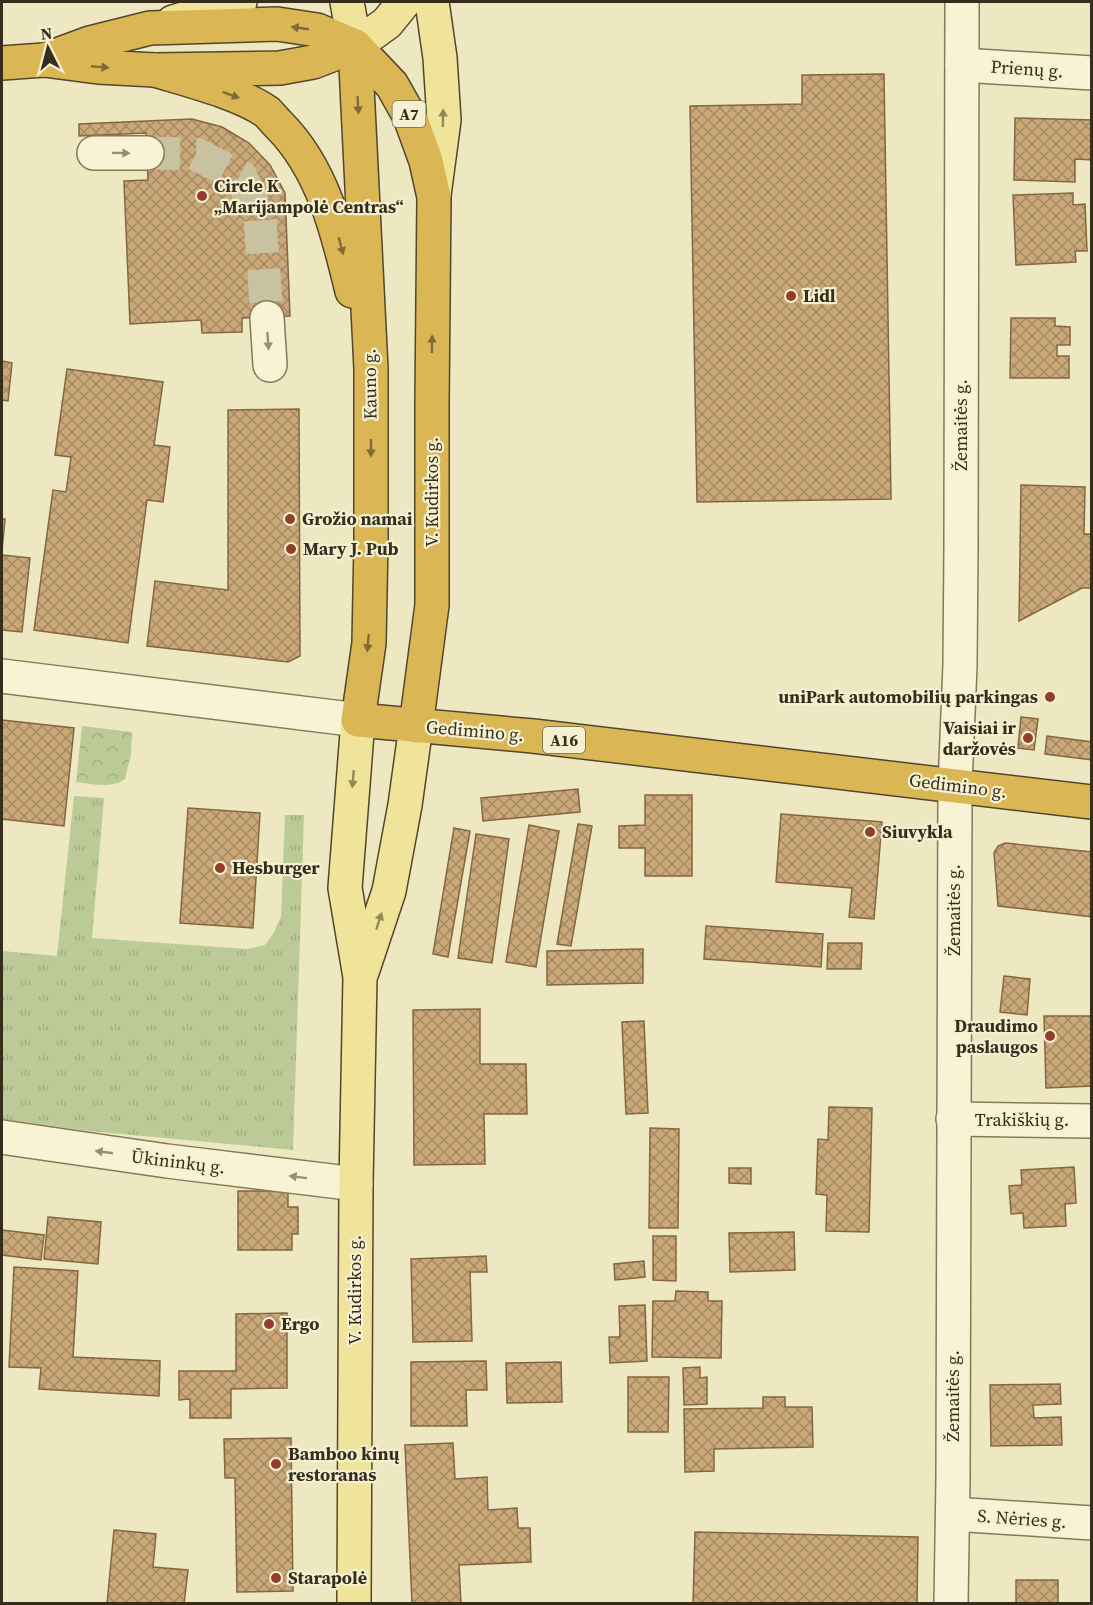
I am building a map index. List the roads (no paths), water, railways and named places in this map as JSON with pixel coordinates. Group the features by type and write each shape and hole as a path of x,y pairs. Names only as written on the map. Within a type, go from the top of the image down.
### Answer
{"highway":[{"path":"44,60 90,43 150,28 277,24 317,30 355,46"},
{"path":"2,63 44,60 98,67 156,70 280,68 313,62 355,46"},
{"name":"A7","path":"355,46 392,86 410,117 426,161 434,197"},
{"name":"Kauno g.","path":"355,46 371,369 369,643 358,720"},
{"path":"156,70 238,97 267,112 294,141 317,179 339,239 371,369"},
{"name":"V. Kudirkos g.","path":"416,726 432,605 434,197"},
{"name":"Gedimino g.","path":"358,720 533,736 1092,802"}],"main road":[{"path":"150,28 240,2"},
{"path":"347,2 355,46 387,23 404,2"},
{"name":"V. Kudirkos g.","path":"432,2 441,58 444,120 434,197"},
{"name":"V. Kudirkos g.","path":"354,1604 356,1184 360,976 345,888 358,720"},
{"name":"V. Kudirkos g.","path":"360,976 389,891 405,805 416,726"}],"street":[{"name":"Žemaitės g.","path":"951,1604 954,786 960,654 962,2"},
{"name":"Prienų g.","path":"962,65 1092,73"},
{"path":"94,153 147,153"},
{"path":"267,318 270,365"},
{"name":"Gedimino g.","path":"2,676 358,720"},
{"name":"Trakiškių g.","path":"953,1119 1092,1120"},
{"name":"Ūkininkų g.","path":"2,1137 167,1161 356,1184"},
{"name":"S. Nėries g.","path":"952,1514 1092,1523"}],"tunnel":[{"path":"147,153 196,154 241,177 260,219 267,318"}],"place":[{"name":"Circle K „Marijampolė Centras“","path":"202,196"},
{"name":"Lidl","path":"791,296"},
{"name":"Grožio namai","path":"290,519"},
{"name":"Mary J. Pub","path":"291,549"},
{"name":"uniPark automobilių parkingas","path":"1050,697"},
{"name":"Vaisiai ir daržovės","path":"1028,738"},
{"name":"Siuvykla","path":"870,832"},
{"name":"Hesburger","path":"220,868"},
{"name":"Draudimo paslaugos","path":"1050,1036"},
{"name":"Ergo","path":"269,1324"},
{"name":"Bamboo kinų restoranas","path":"276,1464"},
{"name":"Starapolė","path":"276,1578"}]}
